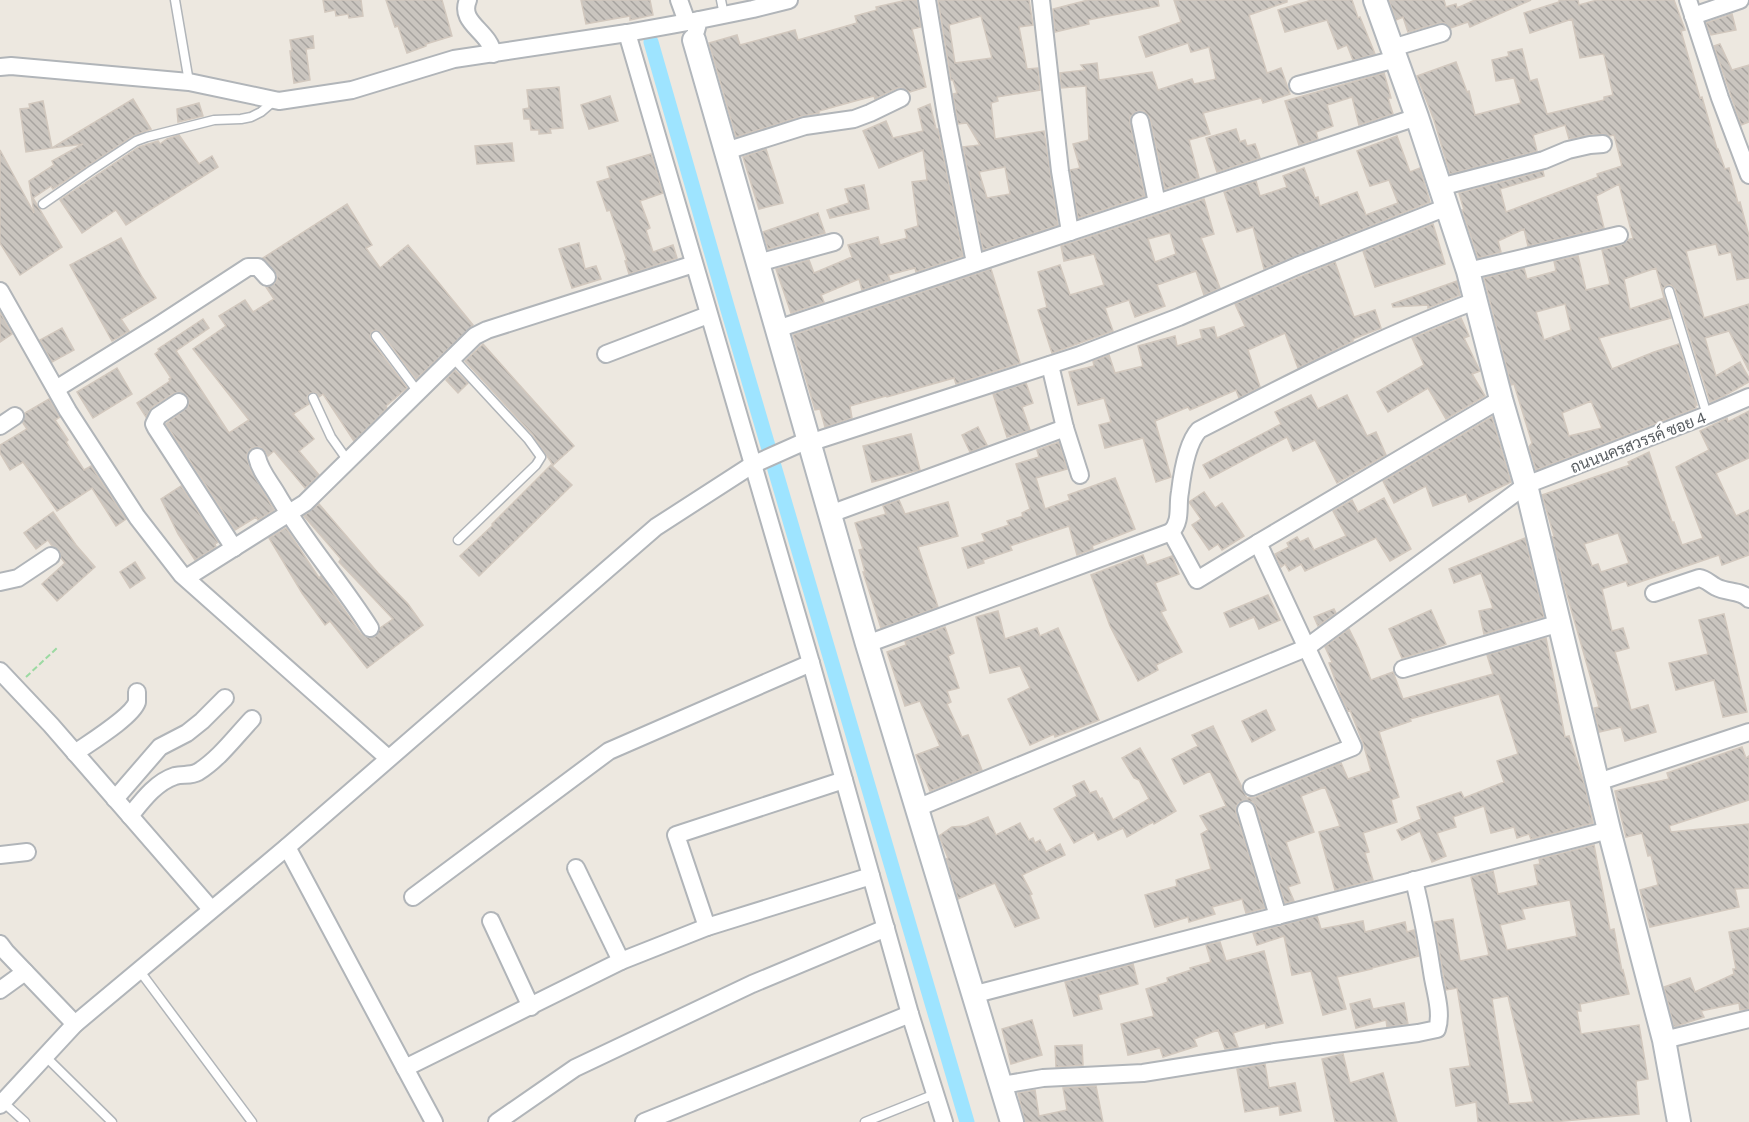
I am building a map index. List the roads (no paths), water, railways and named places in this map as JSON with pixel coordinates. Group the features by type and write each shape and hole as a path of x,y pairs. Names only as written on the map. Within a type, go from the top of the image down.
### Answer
{"street":[{"path":"468,0 465,8 468,16 472,24 488,39 493,54"},
{"path":"678,0 693,27 808,442 1012,1122"},
{"path":"0,67 11,66 189,82 279,101 352,90 454,59 627,33 693,27 723,7 789,0"},
{"path":"927,0 946,115 975,263"},
{"path":"1041,0 1060,171 1070,232"},
{"path":"1375,0 1468,271 1526,485 1609,830 1664,1040 1679,1122"},
{"path":"1740,0 1691,8 1742,136 1749,175"},
{"path":"627,33 811,663 910,1014 944,1122"},
{"path":"1298,85 1394,53 1442,33"},
{"path":"726,151 804,126 854,119 901,98"},
{"path":"777,329 1417,117"},
{"path":"1140,121 1157,203"},
{"path":"1,1103 75,1024 287,847 656,527 752,465 808,442 1080,355 1168,321 1296,266 1444,197 1568,150 1603,144"},
{"path":"1468,271 1619,235"},
{"path":"758,263 834,242"},
{"path":"186,578 305,503 475,336 487,330 693,264"},
{"path":"56,389 248,267 258,267 267,277"},
{"path":"0,291 68,411 137,517 186,578 388,758"},
{"path":"867,644 1171,532 1177,527 1179,494 1188,451 1199,430 1355,351 1475,301"},
{"path":"606,354 708,315"},
{"path":"1050,364 1065,428 1080,475"},
{"name":"ถนนนครสวรรค์ ซอย 4","path":"917,808 1306,648 1526,485 1749,397"},
{"path":"1171,532 1197,580 1501,399"},
{"path":"179,402 158,416 154,424 234,548"},
{"path":"0,426 15,416"},
{"path":"830,514 1065,428"},
{"path":"257,457 288,514 353,601 370,628"},
{"path":"1252,787 1353,747 1258,543"},
{"path":"0,582 18,578 51,556"},
{"path":"1654,593 1703,578 1715,587 1744,594 1749,599"},
{"path":"1403,669 1560,623"},
{"path":"413,897 609,751 811,663"},
{"path":"0,671 211,909"},
{"path":"75,753 126,716 136,703 137,692"},
{"path":"115,800 160,747 187,733 225,698"},
{"path":"130,816 148,794 159,785 176,776 196,773 208,765 252,719"},
{"path":"1598,782 1749,732"},
{"path":"707,927 676,835 843,780"},
{"path":"1245,810 1278,916"},
{"path":"972,994 1609,830"},
{"path":"287,847 434,1122"},
{"path":"0,855 27,852"},
{"path":"576,868 621,961"},
{"path":"405,1068 621,961 707,927 871,876"},
{"path":"1002,1085 1043,1078 1143,1073 1275,1052 1418,1034 1437,1029 1440,1022 1437,996 1414,880"},
{"path":"491,921 531,1007"},
{"path":"497,1122 575,1068 752,984 886,928"},
{"path":"0,944 75,1024"},
{"path":"0,990 25,972"},
{"path":"644,1122 910,1014"},
{"path":"1664,1040 1749,1019"}],"lane":[{"path":"175,0 189,82"},
{"path":"43,204 136,141 147,136 214,120 251,117 275,100"},
{"path":"1669,291 1707,415"},
{"path":"376,336 418,392"},
{"path":"453,358 509,417 541,457 536,465 458,540"},
{"path":"314,398 330,437 348,461"},
{"path":"139,970 252,1122"},
{"path":"45,1055 112,1122"},
{"path":"865,1122 935,1094"},
{"path":"1,1103 26,1122"}],"waterway":[{"path":"651,42 967,1122"}]}
